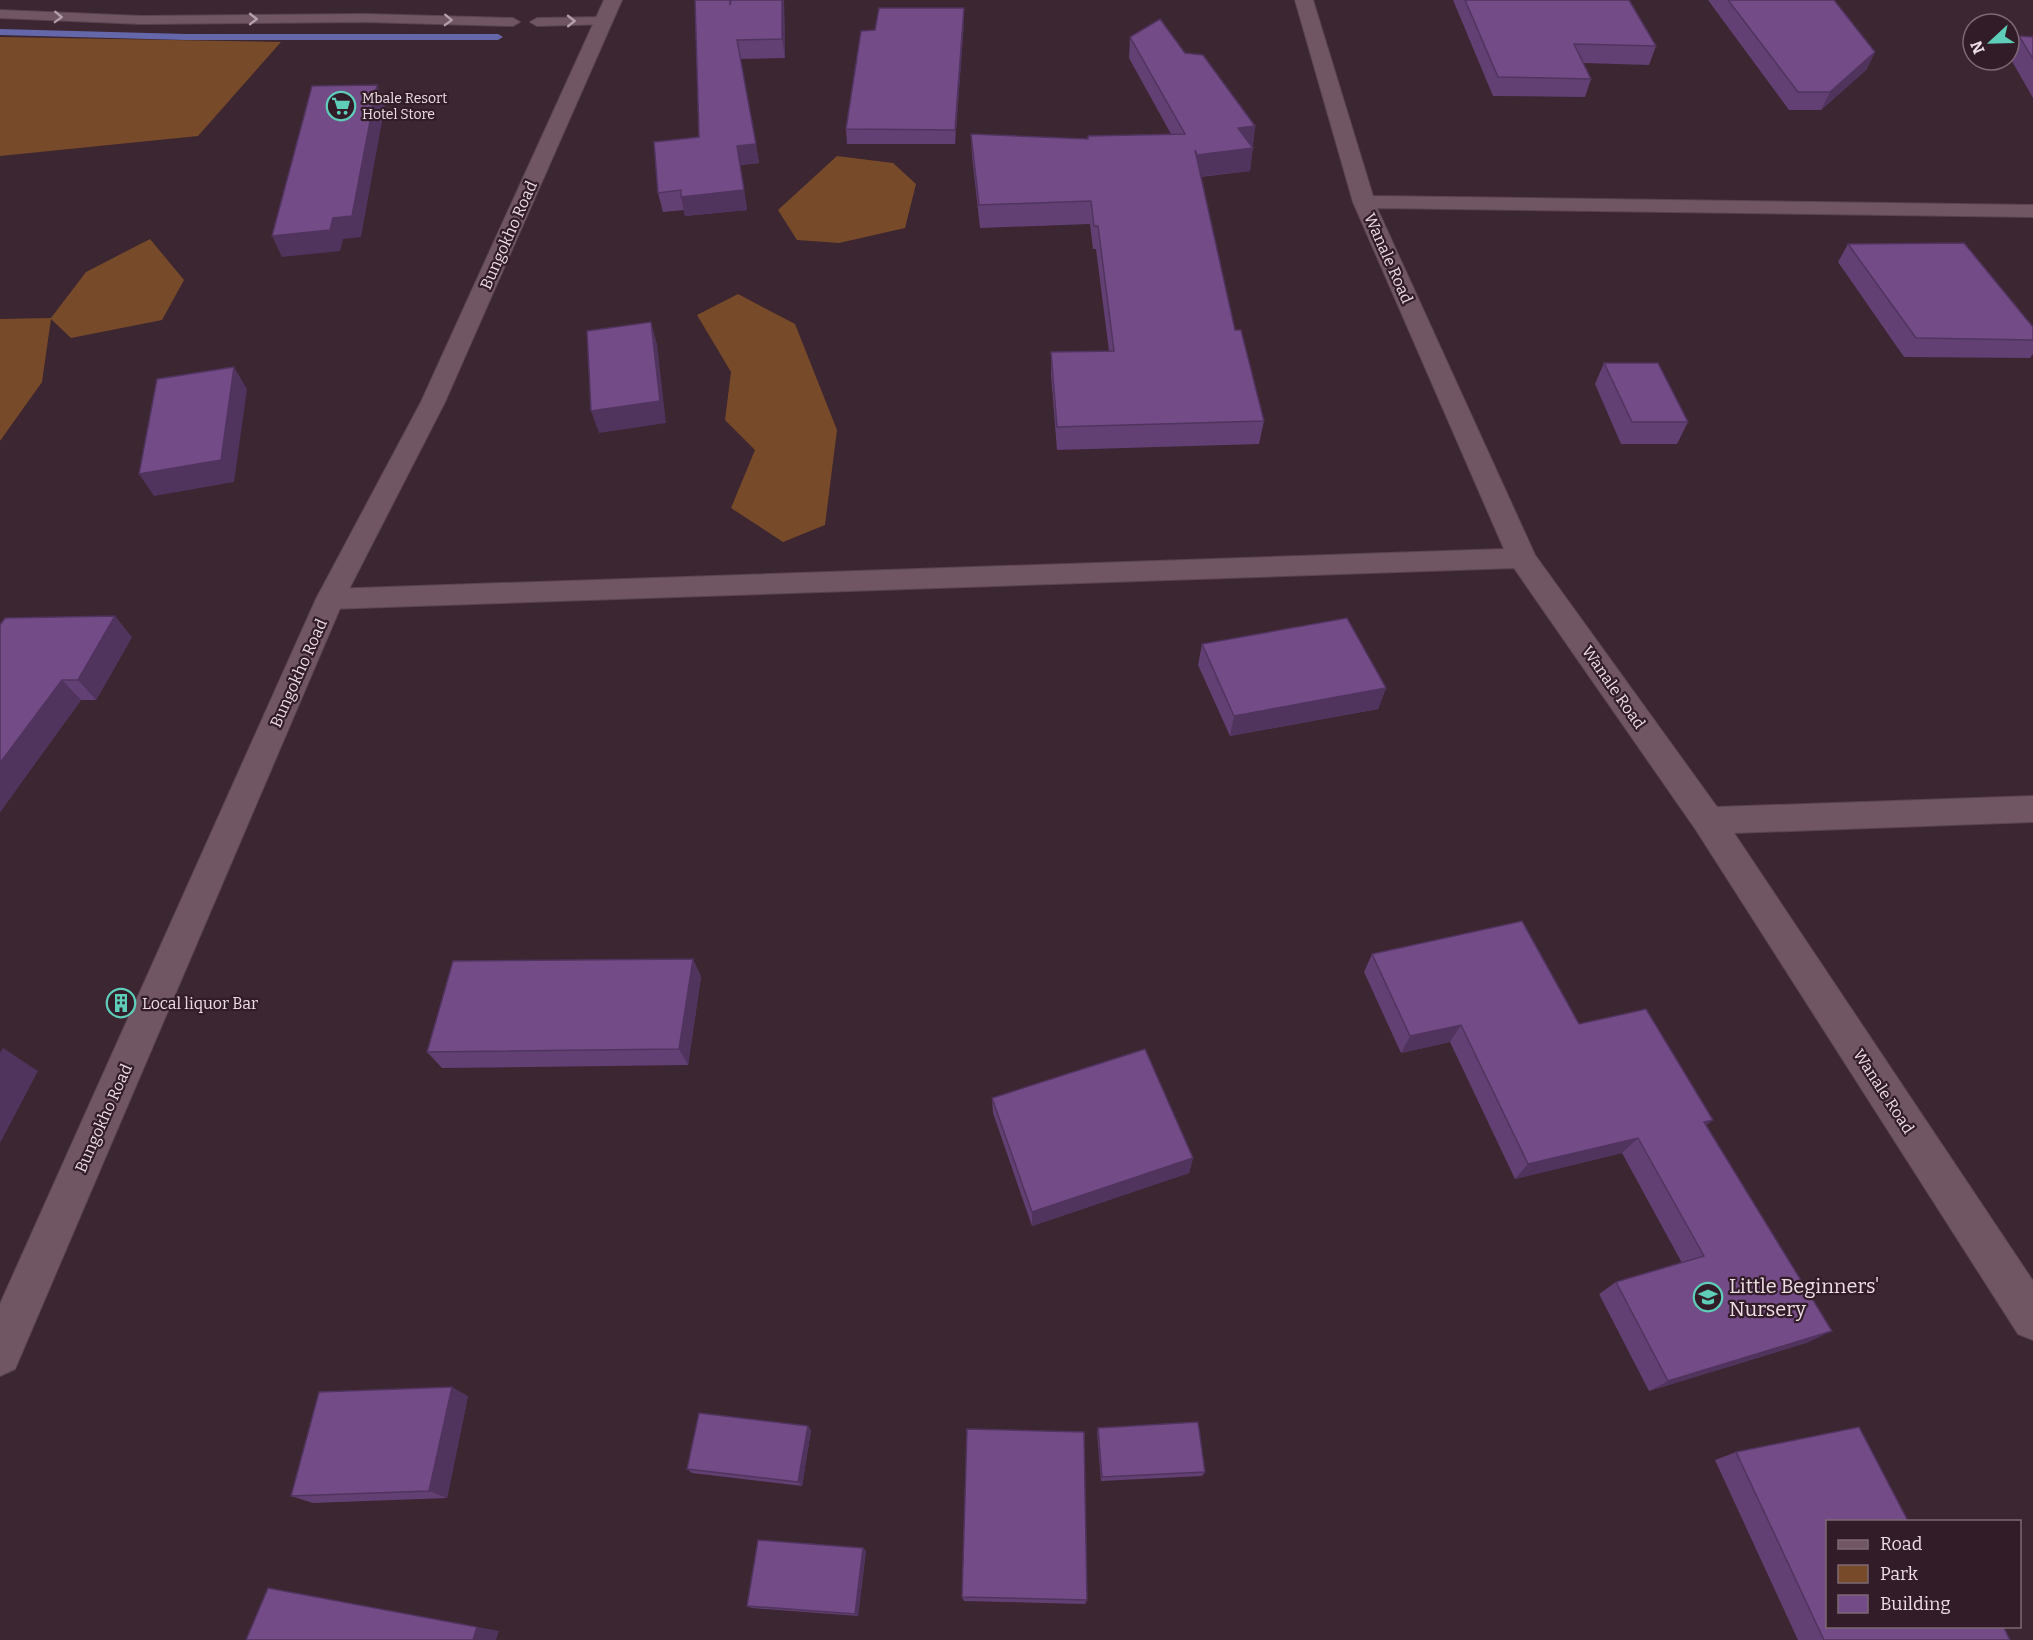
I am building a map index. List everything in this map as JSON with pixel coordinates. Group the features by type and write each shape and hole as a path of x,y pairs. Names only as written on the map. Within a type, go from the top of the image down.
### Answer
{"street":[{"name":"Wanale Road","path":"1304,0 1364,202 1522,558 1708,821 2033,1318"},
{"name":"Bungokho Road","path":"0,1354 330,599 433,402 595,26"},
{"path":"1364,202 2033,211"},
{"path":"330,599 1522,558"},
{"path":"1708,821 2033,809"}],"lane":[{"path":"0,14 141,20 365,18 510,27 67,31"},
{"path":"595,26 534,28 595,26"}],"green space":[{"path":"0,37 281,42 198,136 0,156"},
{"path":"837,156 893,163 916,184 905,228 839,243 797,240 778,210"},
{"path":"150,239 184,280 162,320 71,338 51,319 42,382 0,441 0,319 51,318 86,272"},
{"path":"738,294 795,324 837,430 825,525 783,542 731,508 755,450 725,420 731,372 697,315"}],"building":[{"path":"695,0 730,0 730,5 731,0 782,0 782,39 737,40 756,144 737,146 744,190 681,197 681,190 658,193 654,142 699,137"},
{"path":"1465,0 1629,0 1656,46 1574,44 1591,79 1498,77"},
{"path":"1728,0 1834,0 1875,52 1830,92 1798,92"},
{"path":"879,8 964,8 955,130 846,129 861,31 875,30"},
{"path":"1160,19 1185,53 1203,55 1255,126 1238,128 1253,148 1197,155 1195,150 1235,330 1241,330 1264,421 1057,427 1051,352 1114,351 1098,226 1094,226 1091,201 979,205 971,134 1088,139 1088,136 1185,134 1130,37"},
{"path":"2021,36 2033,37 2033,59 2021,39"},
{"path":"377,85 352,216 333,218 330,230 272,236 312,86"},
{"path":"1964,243 2033,327 2033,340 1916,338 1848,244"},
{"path":"651,322 660,401 591,411 587,331"},
{"path":"1604,363 1658,363 1688,422 1632,422"},
{"path":"234,367 221,460 139,474 157,379"},
{"path":"115,616 78,680 62,680 0,763 0,625 5,618"},
{"path":"1347,618 1386,688 1234,716 1202,644"},
{"path":"1522,921 1579,1024 1646,1009 1713,1120 1704,1122 1832,1331 1668,1381 1616,1282 1704,1256 1638,1138 1528,1164 1461,1025 1410,1036 1372,954"},
{"path":"693,959 679,1049 427,1052 453,961"},
{"path":"1145,1049 1193,1158 1032,1212 992,1098"},
{"path":"452,1387 429,1491 291,1496 319,1392"},
{"path":"699,1413 808,1426 798,1482 687,1469"},
{"path":"1198,1422 1205,1472 1102,1477 1098,1428"},
{"path":"1859,1427 1907,1520 1826,1520 1826,1628 2004,1628 2010,1640 1824,1640 1736,1452"},
{"path":"967,1429 1084,1432 1087,1600 962,1597"},
{"path":"758,1540 863,1548 855,1614 747,1606"},
{"path":"268,1588 477,1627 473,1640 246,1640"}],"waterway":[{"path":"0,32 186,37 498,37"}],"place":[{"name":"Mbale Resort Hotel Store","path":"341,106"},
{"name":"Local liquor Bar","path":"121,1003"},
{"name":"Little Beginners' Nursery","path":"1708,1297"}]}
